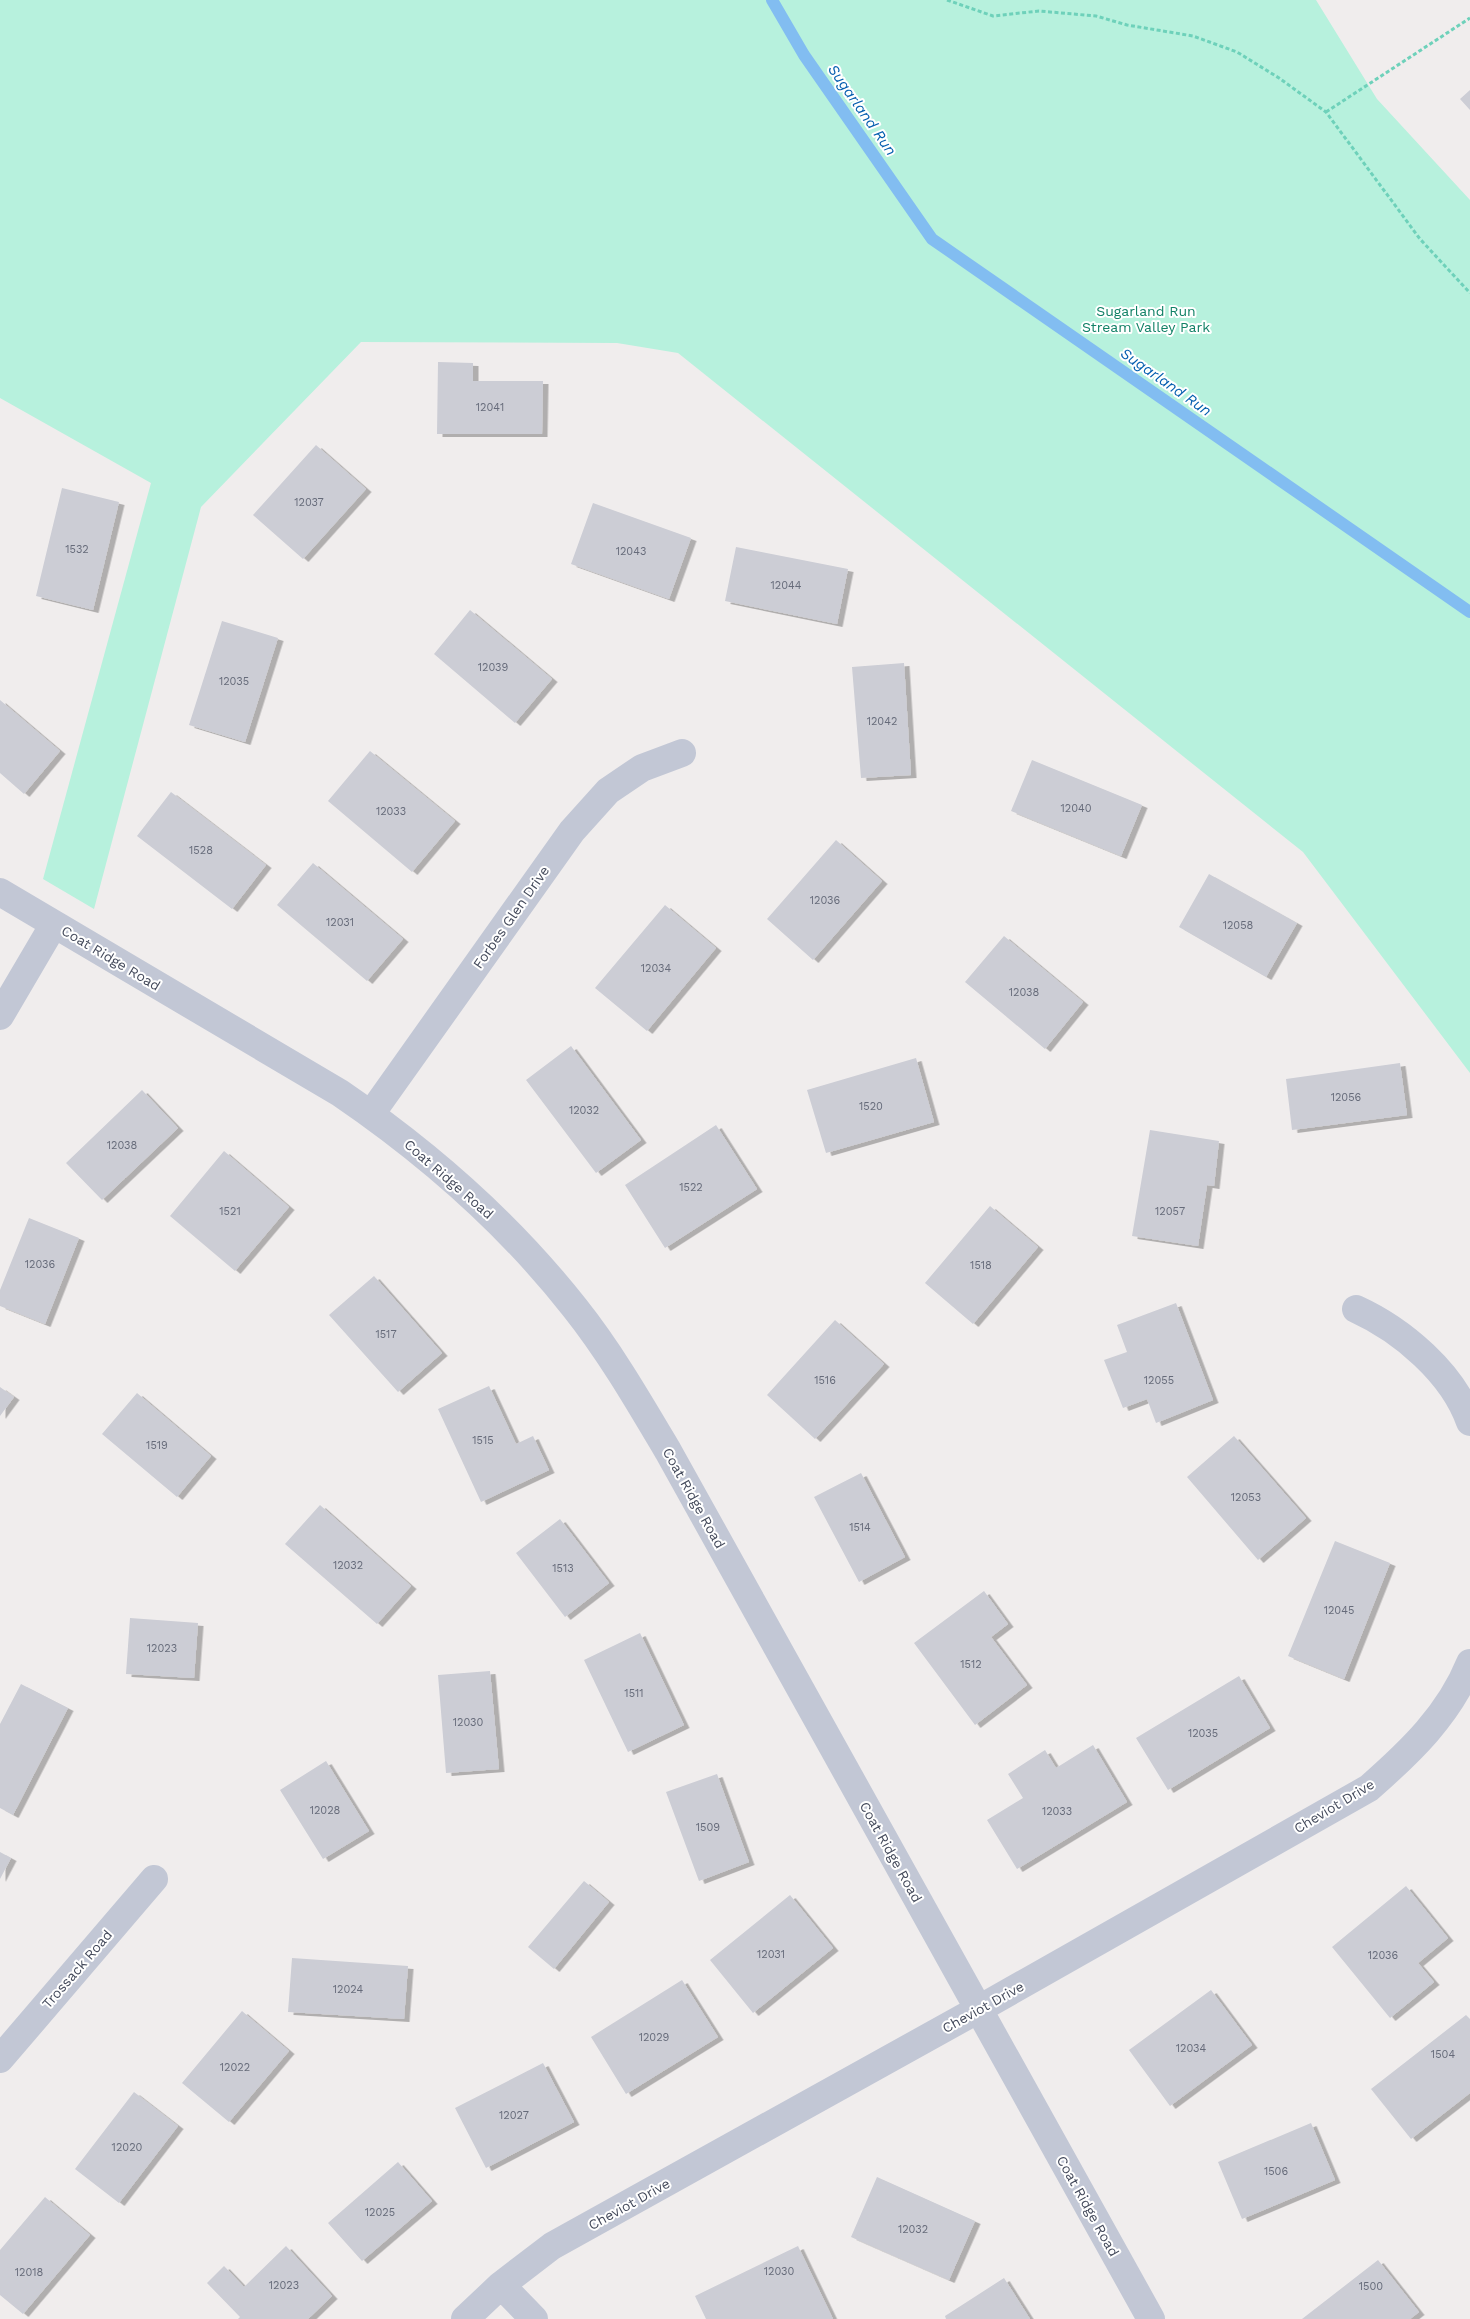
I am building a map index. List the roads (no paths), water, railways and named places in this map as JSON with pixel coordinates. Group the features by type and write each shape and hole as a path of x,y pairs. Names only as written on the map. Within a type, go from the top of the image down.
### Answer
{"street":[{"name":"Forbes Glen Drive","path":"371,1114 572,831 608,791 642,768 682,753"},
{"name":"Coat Ridge Road","path":"0,892 340,1093 371,1114 438,1166 511,1234 575,1308 627,1381 668,1451 1151,2319"},
{"path":"0,1016 54,924"},
{"path":"1356,1309 1372,1316 1411,1343 1445,1378 1470,1422"},
{"name":"Cheviot Drive","path":"466,2319 501,2285 552,2246 979,2009 1369,1788 1410,1752 1443,1713 1470,1663"},
{"name":"Trossack Road","path":"0,2059 154,1879"},
{"path":"501,2285 534,2319"}],"waterway":[{"name":"Sugarland Run","path":"772,0 804,55 932,239 1470,612"}],"park label":[{"name":"Sugarland Run Stream Valley Park","path":"1146,320"}]}
